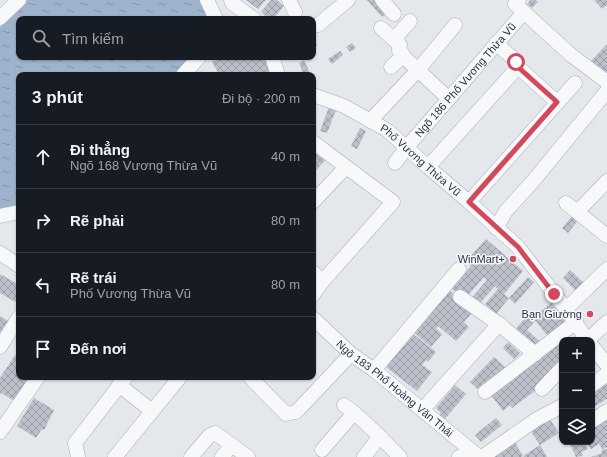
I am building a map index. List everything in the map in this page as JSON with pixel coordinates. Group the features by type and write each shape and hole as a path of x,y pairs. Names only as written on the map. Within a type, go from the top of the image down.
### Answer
{"street":[{"path":"0,18 19,0"},
{"path":"207,0 215,16"},
{"path":"231,0 232,3 250,16"},
{"path":"382,0 394,14"},
{"path":"316,25 346,1"},
{"path":"521,6 571,55 607,82"},
{"name":"Ngõ 186 Phố Vương Thừa Vũ","path":"395,163 496,43 521,6"},
{"path":"394,39 410,21"},
{"path":"370,121 418,70 455,26"},
{"path":"381,28 400,45 399,50 403,56 449,98"},
{"path":"496,43 516,62 518,67 557,102"},
{"path":"391,67 403,56"},
{"path":"186,72 196,60"},
{"path":"273,60 277,72"},
{"path":"428,167 518,67"},
{"path":"469,202 575,83"},
{"name":"Phố Vương Thừa Vũ","path":"316,95 344,106 387,130 469,202 518,247 576,322 586,337"},
{"path":"496,228 506,211 604,100"},
{"path":"316,144 393,202 318,277"},
{"path":"316,199 346,167"},
{"path":"578,211 607,181"},
{"path":"566,203 578,211 607,236"},
{"path":"1,218 16,213"},
{"path":"0,253 16,264"},
{"path":"374,370 459,269"},
{"path":"566,309 607,269"},
{"path":"460,298 499,324 535,354"},
{"name":"Ngõ 183 Phố Hoàng Văn Thái","path":"316,321 350,354 374,370 422,410 473,456"},
{"path":"0,347 16,322"},
{"path":"485,392 576,322"},
{"path":"595,339 607,322"},
{"path":"422,410 499,324"},
{"name":"Phố Vương Thừa Vũ","path":"595,350 607,365"},
{"path":"253,380 286,414 292,414 300,409 350,354"},
{"path":"542,389 559,371"},
{"path":"595,383 607,374"},
{"path":"0,432 36,380"},
{"path":"115,457 178,380"},
{"path":"78,457 75,443 122,381 152,411"},
{"path":"473,456 559,408"},
{"path":"322,450 349,409 380,436 400,457"},
{"path":"595,419 607,411"},
{"path":"191,457 212,434 215,433 248,457"},
{"path":"364,457 380,436"},
{"path":"222,457 232,445"}],"water":[{"path":"27,0 205,0 215,16 16,16 16,60 193,60 182,72 16,72 16,210 0,213 0,27"}],"building":[{"path":"246,0 266,0 258,9"},
{"path":"271,0 277,0 284,6 276,16 266,16 261,12"},
{"path":"367,0 381,0 390,10 382,17"},
{"path":"530,0 535,0 538,2 532,8 527,4"},
{"path":"594,0 607,0 607,5 602,9"},
{"path":"352,43 356,48 350,52 346,47"},
{"path":"607,44 607,78 589,63"},
{"path":"340,51 343,55 332,64 328,59"},
{"path":"216,60 266,60 272,72 217,72 212,62"},
{"path":"304,60 310,72 303,72 299,63"},
{"path":"329,107 336,110 327,133 320,131"},
{"path":"360,128 366,131 357,149 351,146"},
{"path":"316,145 329,156 316,171"},
{"path":"574,214 579,219 568,233 562,228"},
{"path":"486,239 523,271 504,294 509,298 496,314 485,304 498,289 495,286 477,307 469,301 487,280 484,277 464,300 451,288 471,266 466,261"},
{"path":"570,270 584,283 576,291 563,278"},
{"path":"0,274 16,283 16,302 0,293"},
{"path":"528,277 534,282 515,304 509,298"},
{"path":"449,290 474,311 464,322 469,327 456,341 438,326 436,329 442,334 431,347 413,332"},
{"path":"551,303 570,325 551,340 533,318"},
{"path":"0,316 13,324 0,344"},
{"path":"527,316 534,322 527,330 543,344 535,353 513,332"},
{"path":"412,333 436,352 428,362 426,360 422,365 432,372 417,391 386,367"},
{"path":"555,341 559,347 559,373 512,408 510,405 503,411 490,394"},
{"path":"508,342 520,353 514,359 503,348"},
{"path":"15,355 16,380 33,380 18,403 1,393 0,395 0,378"},
{"path":"494,357 507,369 481,392 470,382"},
{"path":"604,379 607,385 607,399 595,406 595,385"},
{"path":"455,385 466,394 444,420 439,416 441,413 436,408"},
{"path":"34,398 54,410 44,430 42,429 36,438 17,426"},
{"path":"607,413 607,447 603,450 599,444 591,449 588,445 595,445 595,422"},
{"path":"547,415 559,433 540,445 528,427"},
{"path":"496,418 502,425 481,442 475,435"},
{"path":"513,439 523,456 494,457"},
{"path":"540,445 547,457 524,457 523,456"},
{"path":"570,445 586,445 588,449 581,452 583,456 576,457"},
{"path":"607,449 607,457 591,457 602,453 601,451"}],"place":[{"name":"WinMart+","path":"513,259"},
{"name":"Bạn Giường","path":"590,314"}],"route":[{"path":"516,62 518,67 557,102 469,202 518,247 554,294"}]}
